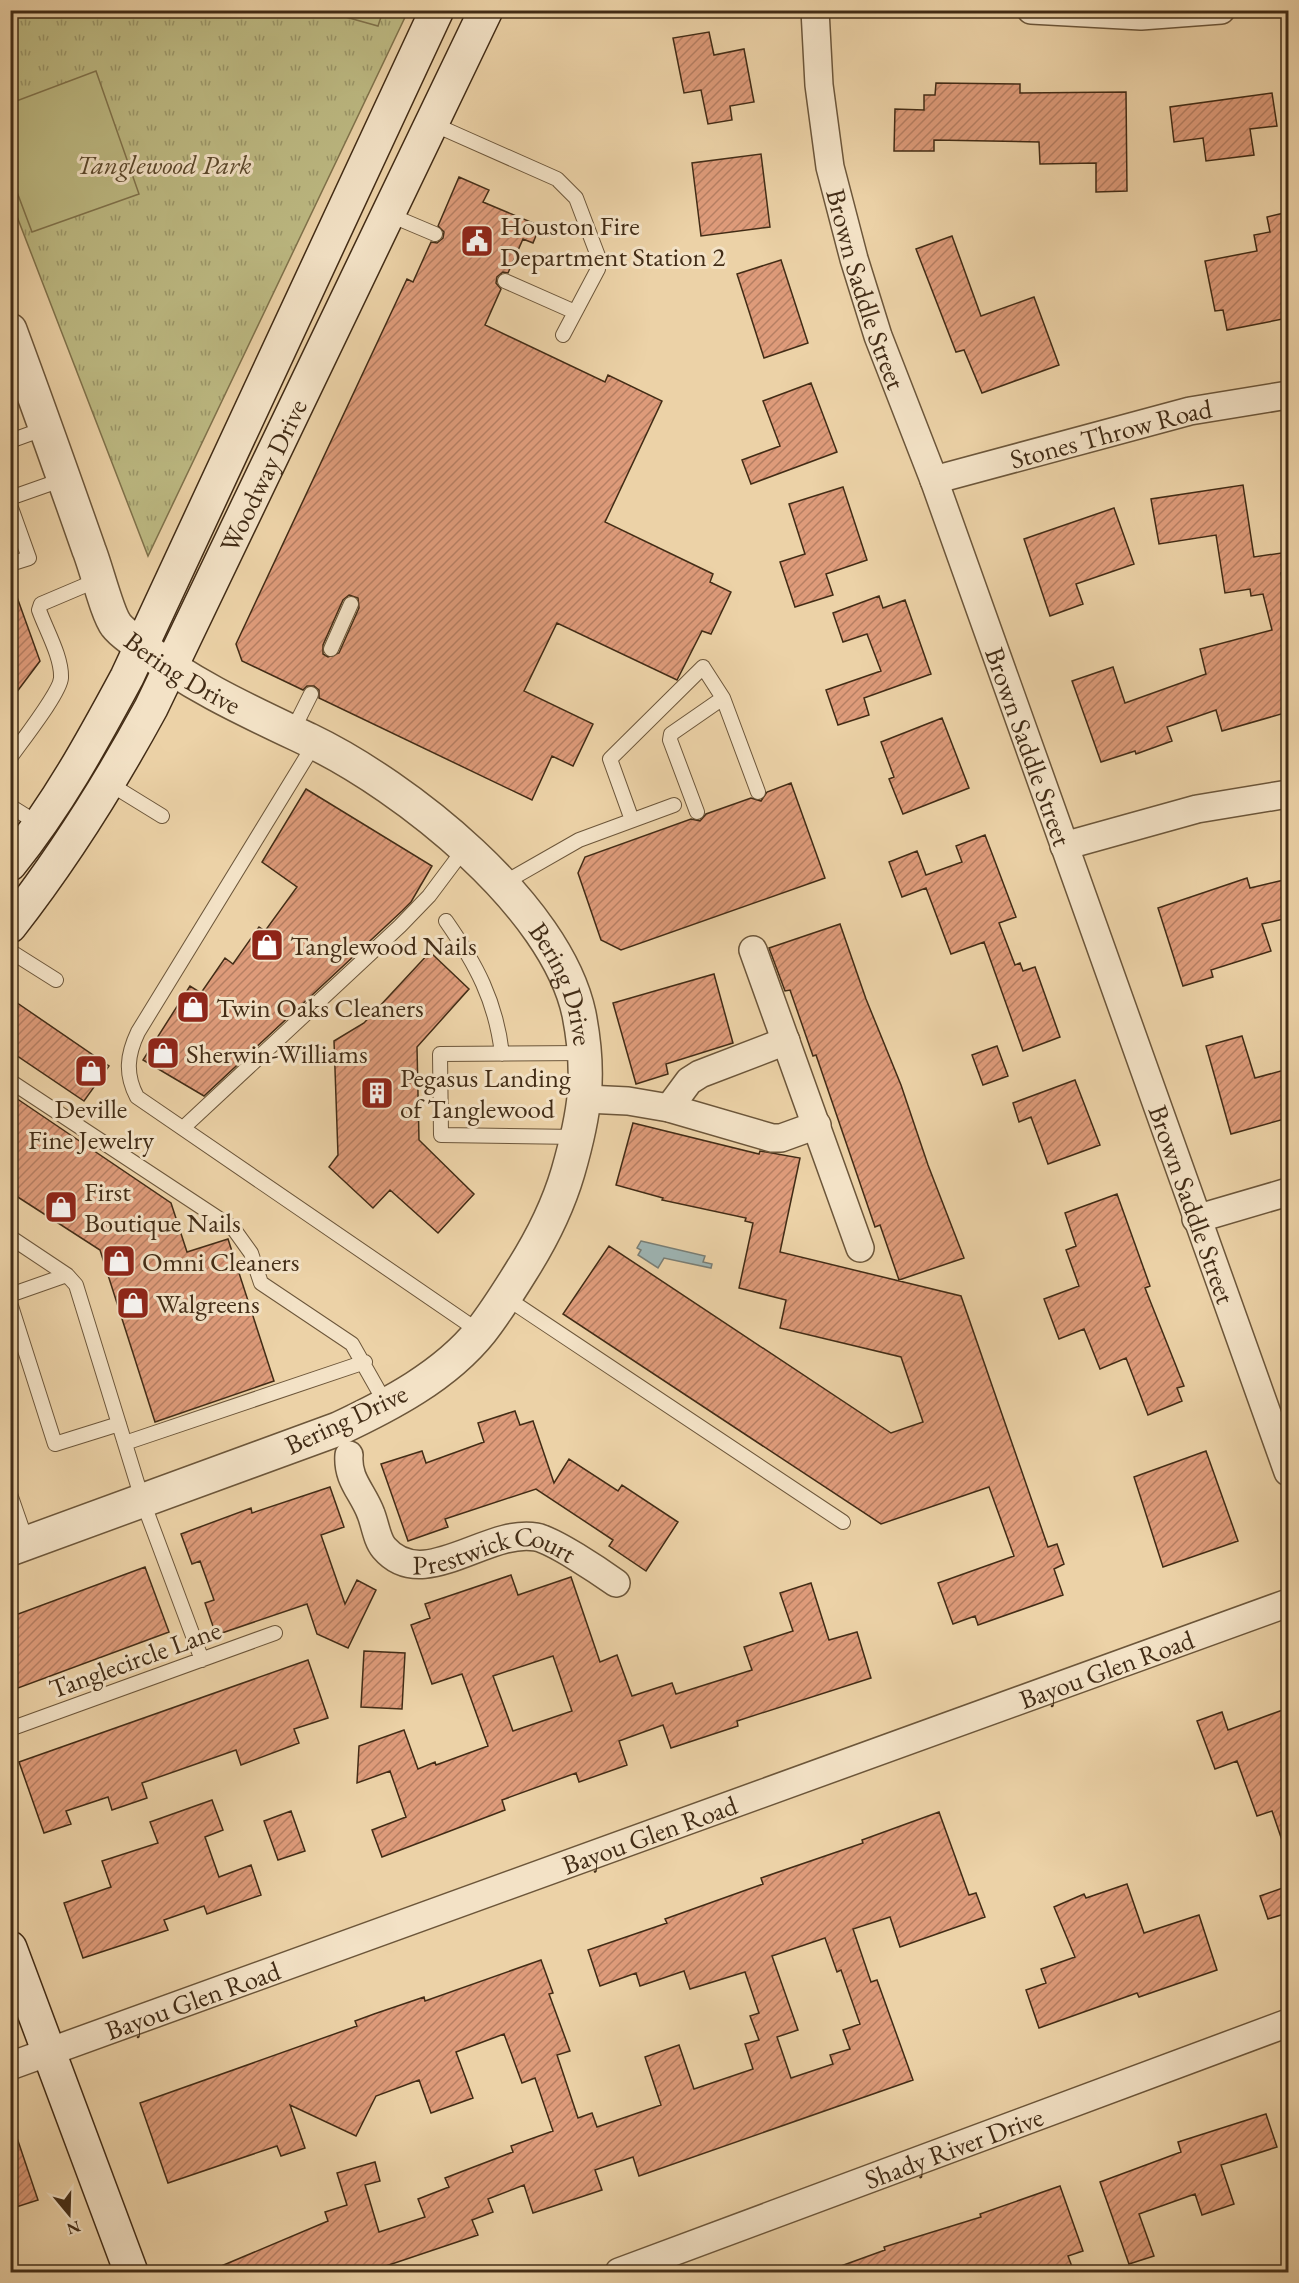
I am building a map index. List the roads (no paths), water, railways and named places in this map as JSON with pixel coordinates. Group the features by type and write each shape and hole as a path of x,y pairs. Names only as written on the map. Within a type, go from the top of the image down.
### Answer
{"main road":[{"name":"Woodway Drive","path":"10,864 41,825 79,766 142,646 437,10"},
{"name":"Woodway Drive","path":"10,926 49,876 110,784 170,669 390,215 486,10"},
{"path":"393,105 433,124"},
{"path":"349,198 390,215"},
{"name":"Bering Drive","path":"11,332 116,626 170,669 304,738 385,784 437,822 502,884 526,912 565,975 578,1010 585,1053 586,1099 578,1137 562,1191 532,1253 480,1332 432,1377 387,1405 344,1442 143,1502 19,1546"},
{"path":"10,1948 132,2272"}],"street":[{"name":"Brown Saddle Street","path":"815,10 819,85 830,167 854,259 878,336 934,480 1288,1472"},
{"path":"1031,10 1141,16 1221,10"},
{"name":"Stones Throw Road","path":"934,480 1190,411 1288,395"},
{"path":"1064,846 1197,809 1288,794"},
{"path":"753,950 818,1125 860,1248"},
{"path":"669,1108 689,1081 700,1074 786,1041"},
{"path":"586,1099 627,1101 669,1108 772,1138 781,1138 818,1125"},
{"path":"1196,1219 1288,1192"},
{"name":"Prestwick Court","path":"344,1442 348,1467 354,1483 366,1501 384,1548 408,1564 429,1565 506,1538 537,1537 586,1562 615,1582"},
{"name":"Bayou Glen Road","path":"10,2066 1288,1603"},
{"name":"Shady River Drive","path":"619,2272 1288,2023"}],"lane":[{"path":"433,124 556,179 576,198 598,256 598,269 563,335"},
{"path":"390,215 435,234"},
{"path":"505,281 575,312"},
{"path":"10,441 46,428"},
{"path":"10,498 64,479"},
{"path":"10,506 29,558 10,564"},
{"path":"10,758 61,679 58,663 39,610 41,604 100,579"},
{"path":"331,649 351,604"},
{"path":"632,820 610,766 613,753 703,667 723,698 758,792"},
{"path":"311,694 304,738 129,1052 128,1068 136,1097 480,1332"},
{"path":"697,812 670,740 671,734 723,698"},
{"path":"110,784 162,816"},
{"path":"502,884 579,840 674,805"},
{"path":"10,806 41,825"},
{"path":"183,1128 400,926 429,896 465,848"},
{"path":"446,921 482,975 494,1010 502,1054"},
{"path":"10,951 56,980"},
{"path":"578,1137 441,1135 440,1054 585,1053"},
{"path":"10,1081 233,1228 251,1253 261,1283 352,1344 365,1362 387,1405"},
{"path":"10,1237 67,1275 76,1286 143,1502 202,1660"},
{"path":"10,1295 67,1275"},
{"path":"505,1297 843,1522"},
{"path":"10,1304 55,1444 119,1424"},
{"path":"125,1443 365,1362"},
{"path":"10,1494 19,1546"},
{"name":"Tanglecircle Lane","path":"10,1729 275,1633"}],"water":[{"path":"641,1241 705,1256 703,1262 712,1264 711,1268 664,1258 658,1268 638,1255 641,1250 637,1248"}],"place":[{"name":"Houston Fire Department Station 2","path":"477,241"},
{"name":"Tanglewood Nails","path":"267,945"},
{"name":"Twin Oaks Cleaners","path":"193,1007"},
{"name":"Sherwin-Williams","path":"163,1053"},
{"name":"Deville Fine Jewelry","path":"91,1071"},
{"name":"Pegasus Landing of Tanglewood","path":"377,1093"},
{"name":"First Boutique Nails","path":"61,1207"},
{"name":"Omni Cleaners","path":"119,1261"},
{"name":"Walgreens","path":"133,1303"}],"park label":[{"name":"Tanglewood Park","path":"164,164"}]}
